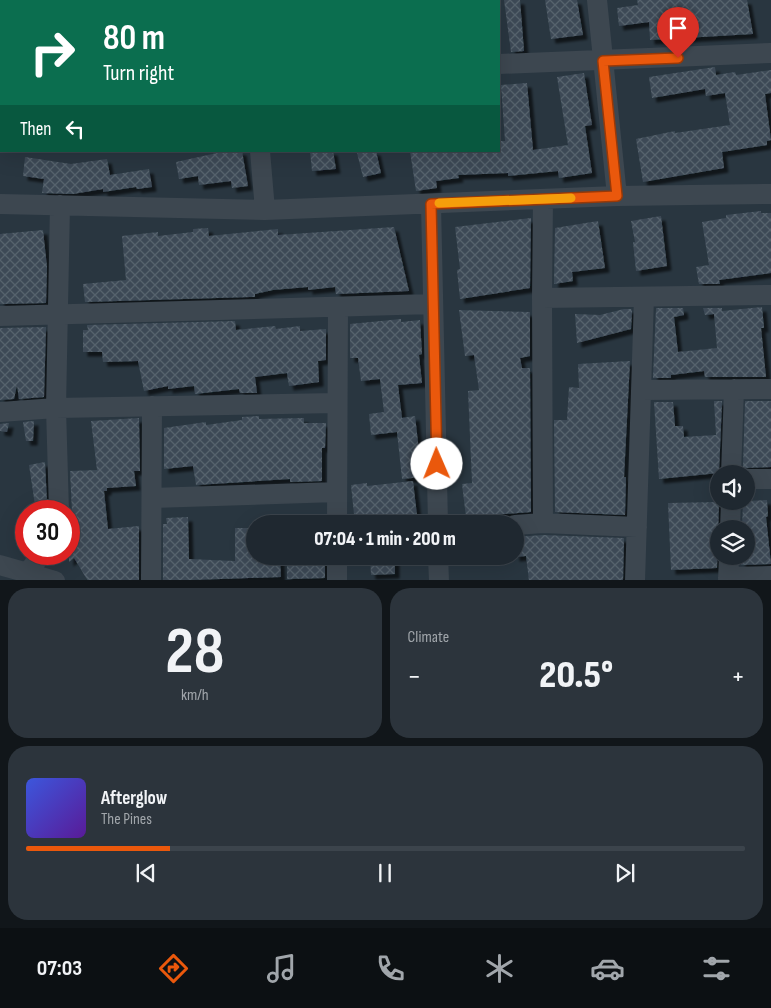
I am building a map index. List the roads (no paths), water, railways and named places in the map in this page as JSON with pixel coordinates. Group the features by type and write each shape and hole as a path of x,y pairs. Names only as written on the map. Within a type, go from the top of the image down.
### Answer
{"street":[{"path":"597,0 617,196"},
{"path":"500,64 771,53"},
{"path":"260,152 264,210"},
{"path":"0,204 264,210 617,196 771,194"},
{"path":"543,523 542,298 544,199"},
{"path":"431,204 438,515"},
{"path":"60,206 56,408 60,500"},
{"path":"542,298 771,295"},
{"path":"635,580 644,297"},
{"path":"0,316 433,304"},
{"path":"337,515 338,307"},
{"path":"641,390 771,389"},
{"path":"732,465 734,390"},
{"path":"0,412 56,408 337,403"},
{"path":"151,580 152,406"},
{"path":"755,479 771,479"},
{"path":"152,498 337,492"},
{"path":"524,524 543,523 637,527"},
{"path":"0,565 55,580"},
{"path":"28,573 33,565"},
{"path":"337,565 337,580"},
{"path":"438,565 439,580"},
{"path":"729,565 728,578 771,576"}]}
